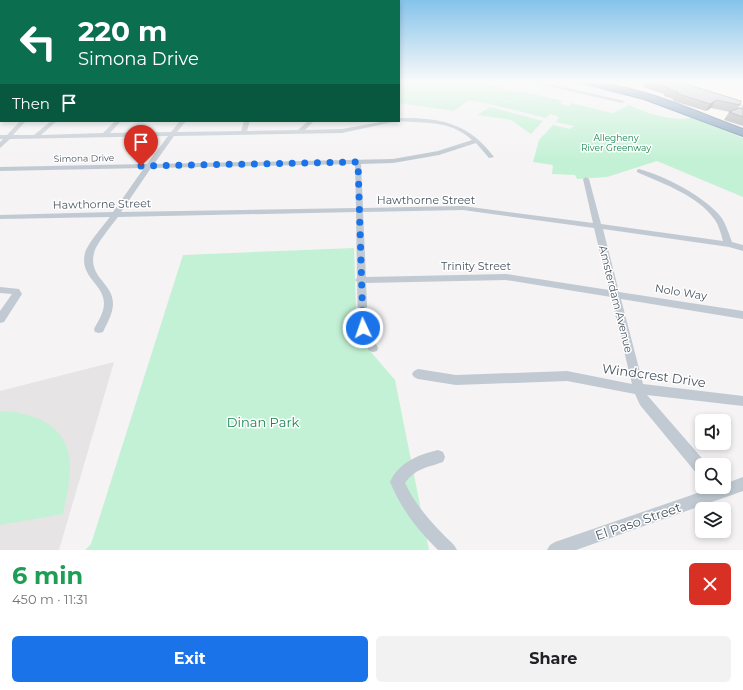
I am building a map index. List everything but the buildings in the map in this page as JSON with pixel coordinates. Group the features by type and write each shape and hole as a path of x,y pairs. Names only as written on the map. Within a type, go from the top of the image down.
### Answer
{"highway":[{"path":"676,108 743,133"}],"street":[{"path":"400,120 425,120 452,125 468,132 477,140 491,157"},
{"path":"0,146 22,122"},
{"path":"36,136 53,122"},
{"path":"106,135 117,122"},
{"path":"99,329 108,312 108,295 88,269 87,261 90,251 171,134 176,131 182,122"},
{"path":"243,133 247,122"},
{"path":"299,132 310,122"},
{"path":"0,136 342,131 390,122"},
{"name":"Simona Drive","path":"0,169 358,162 417,158 452,149 477,140"},
{"path":"358,162 360,280 363,328 373,348"},
{"path":"639,171 682,191 710,210 719,220 729,244"},
{"name":"Amsterdam Avenue","path":"586,179 639,390 644,401 695,461"},
{"name":"Hawthorne Street","path":"0,217 463,208 729,244 743,248"},
{"name":"Trinity Street","path":"360,280 506,277 615,294"},
{"path":"0,290 16,292 17,294 0,319"},
{"name":"Nolo Way","path":"615,294 743,314"},
{"name":"Windcrest Drive","path":"418,374 456,380 566,376 639,390 743,401"},
{"path":"438,457 418,462 405,469 397,482 404,499 433,535 449,550"},
{"name":"El Paso Street","path":"731,486 743,484"},
{"name":"El Paso Street","path":"555,550 706,494"}],"shaded area":[{"path":"677,108 743,108 743,130"},
{"path":"114,362 59,550 0,550 0,391"}],"green space":[{"name":"Allegheny River Greenway","path":"431,108 459,108 454,111"},
{"path":"489,108 493,108 543,121 531,134 511,120 477,115"},
{"name":"Allegheny River Greenway","path":"505,108 590,108 612,113 623,108 636,108 652,114 670,118 686,119 693,117 743,138 743,197 657,161 607,177 577,179 575,175 552,174 553,165 533,162 539,140 553,125 570,129 574,126 556,122 559,117 550,114 546,118"},
{"name":"Dinan Park","path":"354,248 357,336 395,380 429,550 85,550 91,544 183,255"},
{"path":"0,411 26,415 49,424 58,432 65,442 69,454 70,474 63,514 0,525"}],"route":[{"path":"141,166 358,162 360,280 363,328"}]}
